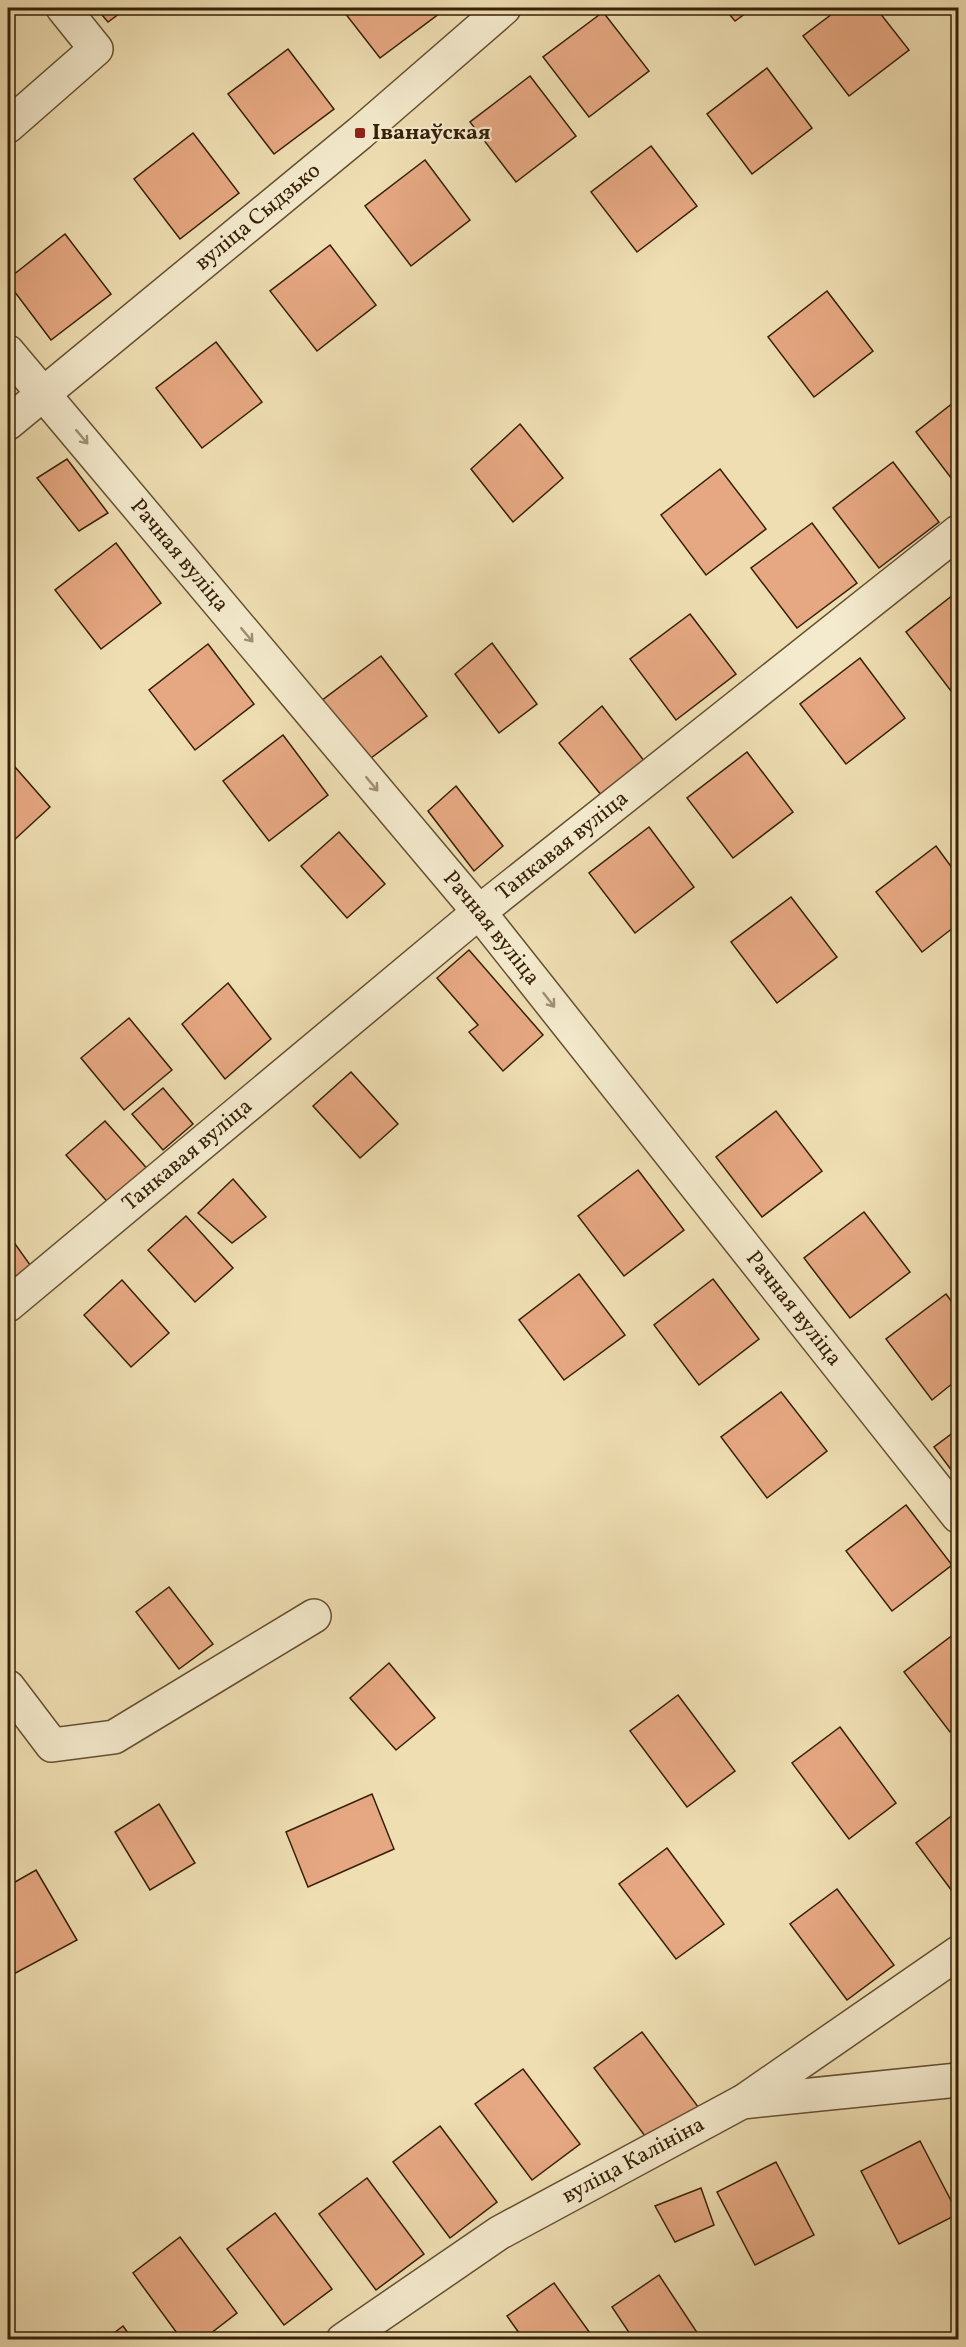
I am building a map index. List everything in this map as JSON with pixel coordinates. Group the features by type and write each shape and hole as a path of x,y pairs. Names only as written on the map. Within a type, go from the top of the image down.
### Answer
{"street":[{"path":"8,126 96,49 63,8"},
{"name":"вуліца Сыдзько","path":"8,423 360,133 504,8"},
{"name":"Рачная вуліца","path":"8,352 44,392 479,912 958,1516"},
{"name":"Танкавая вуліца","path":"8,1305 479,912 958,532"},
{"path":"8,1687 52,1745 114,1737 314,1616"},
{"path":"742,2102 958,1953"},
{"name":"вуліца Калініна","path":"343,2340 499,2233 742,2102 958,2080"}],"building":[{"path":"96,8 127,8 108,22"},
{"path":"341,8 436,8 440,13 380,58"},
{"path":"724,8 753,8 735,21"},
{"path":"840,8 876,8 909,50 849,96 803,36"},
{"path":"603,12 649,71 589,117 543,57"},
{"path":"288,49 334,109 274,154 228,94"},
{"path":"767,68 812,128 752,174 707,114"},
{"path":"530,76 576,136 516,182 470,122"},
{"path":"193,133 239,193 180,239 134,179"},
{"path":"651,146 697,206 637,252 591,192"},
{"path":"425,160 470,220 411,266 365,206"},
{"path":"65,234 111,294 51,340 8,283 8,279"},
{"path":"330,245 376,305 317,351 270,291"},
{"path":"827,291 873,351 814,397 768,337"},
{"path":"216,342 262,402 202,448 156,388"},
{"path":"958,399 958,487 916,432"},
{"path":"520,424 563,478 513,522 471,469"},
{"path":"67,459 108,513 79,531 37,478"},
{"path":"893,462 939,522 879,568 833,508"},
{"path":"720,469 766,529 706,575 661,515"},
{"path":"812,523 857,583 797,628 751,568"},
{"path":"116,543 161,603 101,649 55,590"},
{"path":"958,591 958,686 951,691 906,632"},
{"path":"690,614 736,674 676,720 630,659"},
{"path":"492,643 537,704 499,733 455,674"},
{"path":"208,644 254,704 195,750 149,690"},
{"path":"381,656 427,716 367,761 321,701"},
{"path":"860,658 905,718 846,764 800,704"},
{"path":"602,706 648,766 606,801 559,743"},
{"path":"283,735 328,795 269,841 223,781"},
{"path":"747,752 793,812 733,858 687,798"},
{"path":"8,759 50,807 12,842 8,837"},
{"path":"456,786 503,846 474,871 428,811"},
{"path":"649,827 694,887 635,933 589,873"},
{"path":"339,832 385,884 347,918 301,866"},
{"path":"936,846 958,876 958,924 922,952 876,892"},
{"path":"791,897 837,957 777,1003 731,942"},
{"path":"469,950 543,1035 503,1071 469,1032 478,1025 437,978"},
{"path":"228,983 271,1039 225,1079 182,1024"},
{"path":"129,1018 172,1070 124,1110 81,1058"},
{"path":"351,1072 398,1124 360,1158 313,1106"},
{"path":"163,1088 193,1124 163,1150 132,1114"},
{"path":"776,1111 822,1171 762,1217 716,1157"},
{"path":"105,1121 151,1173 112,1207 66,1155"},
{"path":"638,1170 684,1230 624,1276 578,1216"},
{"path":"233,1179 266,1217 232,1243 198,1213"},
{"path":"864,1212 910,1272 850,1318 804,1258"},
{"path":"186,1216 233,1268 195,1302 148,1250"},
{"path":"8,1234 33,1269 8,1289"},
{"path":"579,1274 625,1335 564,1380 519,1320"},
{"path":"713,1279 759,1339 699,1385 654,1325"},
{"path":"122,1280 169,1333 131,1367 84,1315"},
{"path":"946,1294 958,1310 958,1379 932,1400 886,1339"},
{"path":"781,1392 827,1451 767,1498 721,1437"},
{"path":"958,1429 958,1479 934,1447"},
{"path":"906,1505 952,1565 892,1611 846,1551"},
{"path":"169,1587 213,1644 179,1669 136,1612"},
{"path":"958,1631 958,1726 950,1732 904,1672"},
{"path":"389,1663 435,1718 396,1750 350,1698"},
{"path":"678,1695 735,1771 687,1807 630,1731"},
{"path":"840,1727 896,1803 849,1839 792,1763"},
{"path":"372,1794 394,1849 308,1887 286,1832"},
{"path":"159,1804 195,1863 150,1890 115,1832"},
{"path":"958,1811 958,1899 916,1843"},
{"path":"667,1848 724,1924 676,1959 619,1884"},
{"path":"36,1870 77,1940 10,1976 8,1972 8,1886"},
{"path":"837,1889 894,1965 847,2000 790,1924"},
{"path":"642,2032 699,2108 651,2144 594,2068"},
{"path":"523,2069 580,2144 532,2180 475,2104"},
{"path":"440,2126 497,2202 450,2238 393,2162"},
{"path":"920,2141 958,2214 899,2244 861,2171"},
{"path":"776,2162 814,2235 755,2265 717,2192"},
{"path":"367,2178 424,2254 376,2290 319,2214"},
{"path":"701,2188 714,2225 675,2242 655,2206"},
{"path":"275,2213 332,2289 284,2325 227,2249"},
{"path":"180,2237 237,2313 202,2340 182,2340 133,2273"},
{"path":"659,2275 702,2340 634,2340 612,2307"},
{"path":"554,2283 595,2340 524,2340 507,2316"},
{"path":"123,2326 133,2340 105,2340"}],"place":[{"name":"Іванаўская","path":"360,133"}]}
